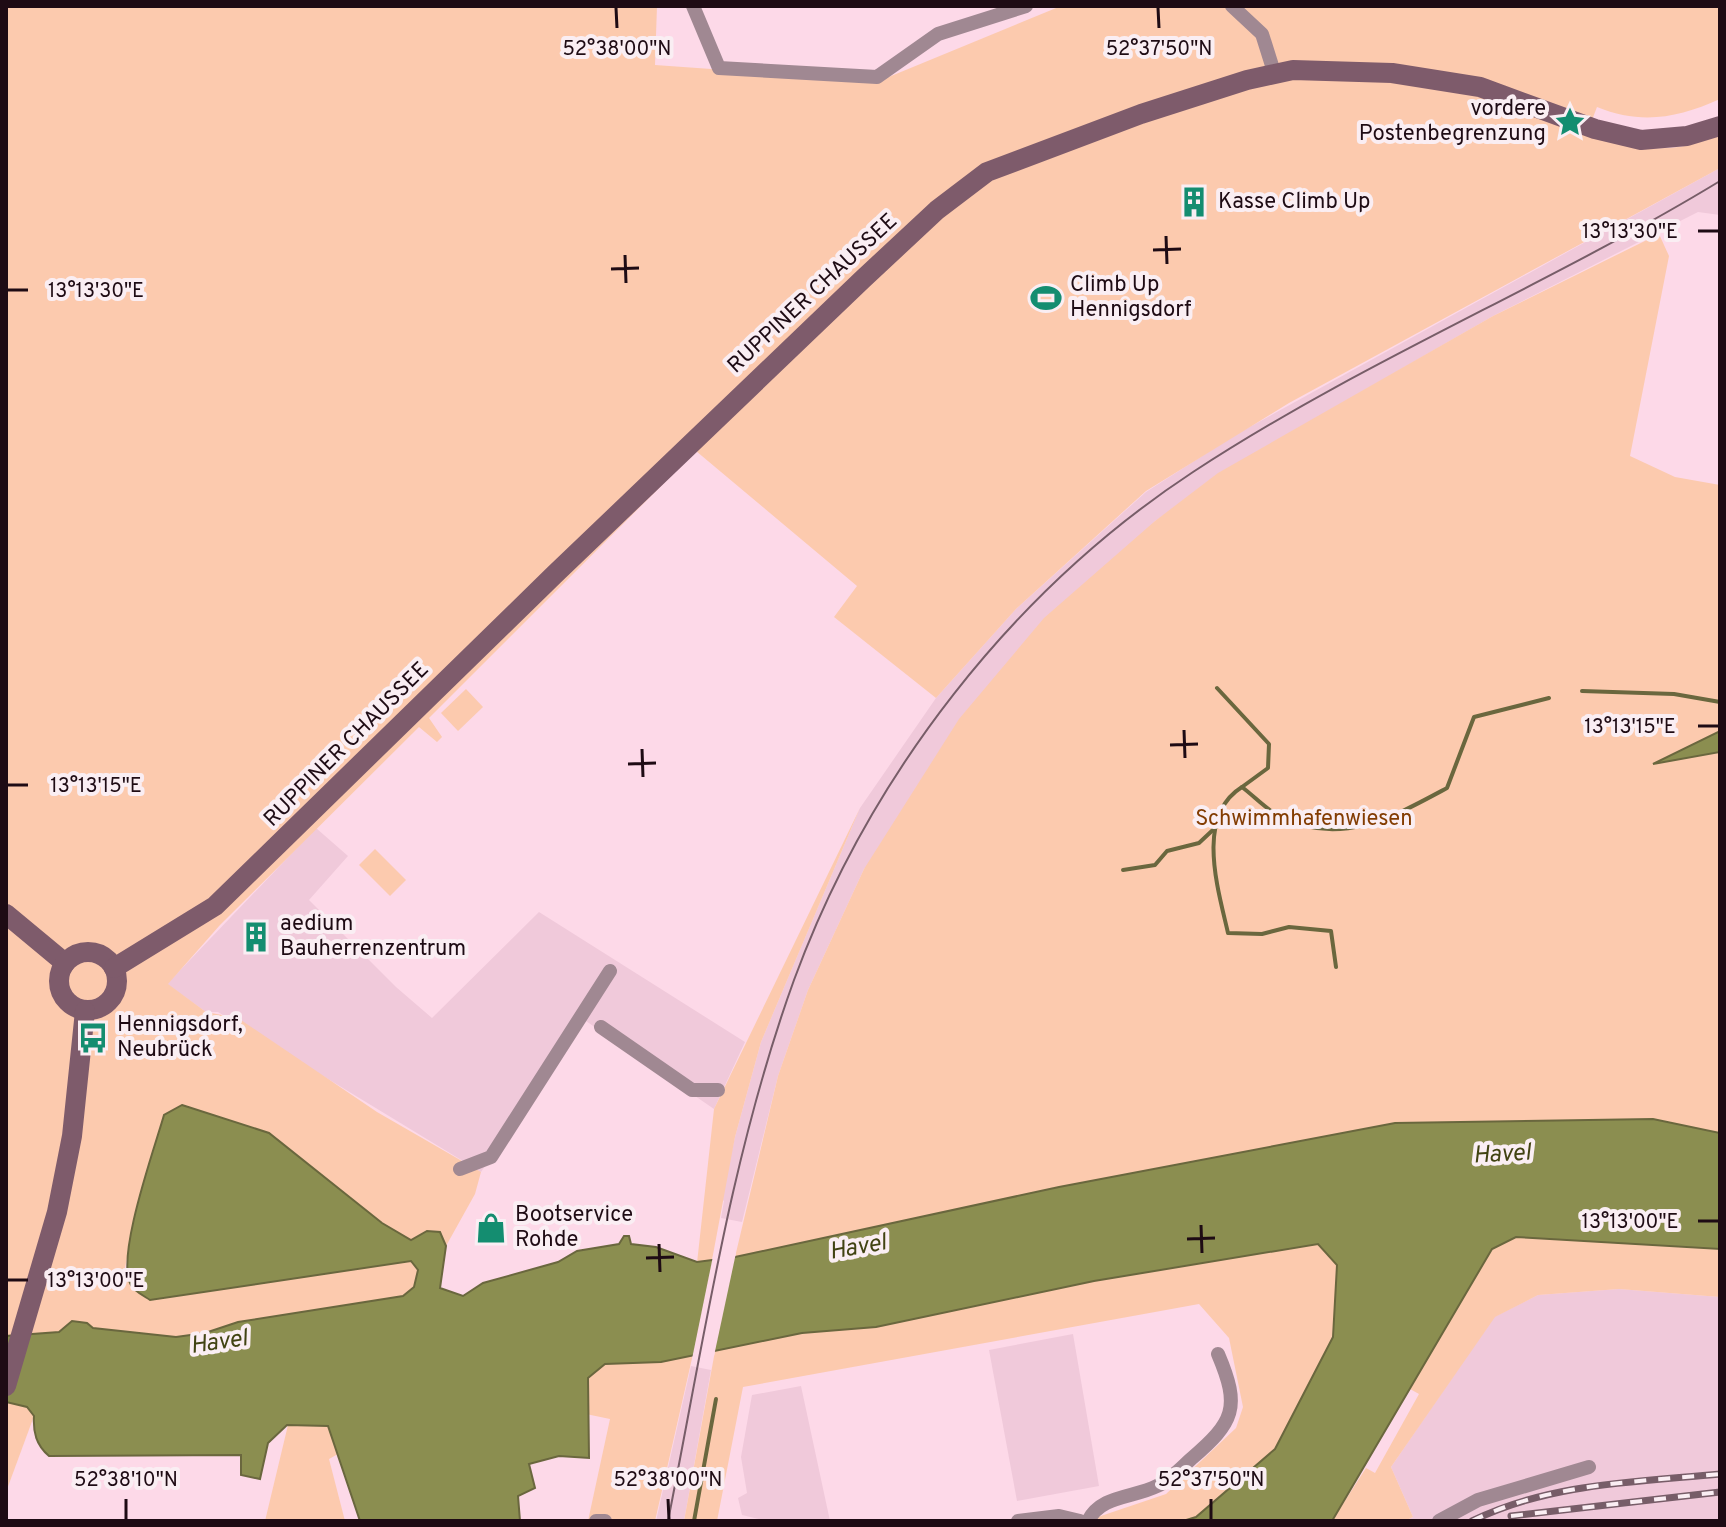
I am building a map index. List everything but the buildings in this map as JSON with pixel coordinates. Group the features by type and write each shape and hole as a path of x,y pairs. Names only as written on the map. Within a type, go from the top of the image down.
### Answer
{"main road":[{"name":"RUPPINER CHAUSSEE","path":"114,968 215,906 575,554 863,279 970,182 1005,162 1274,72 1352,70 1453,82 1507,95 1610,133 1641,140 1667,140 1720,126"},
{"path":"6,914 65,963"},
{"path":"91,952 101,955 114,968 117,984 111,1000 100,1008 85,1011 67,1002 61,993 59,982 65,963 72,956 91,952"},
{"path":"6,1386 57,1212 72,1136 85,1011"}],"street":[{"path":"693,6 719,68 877,77 938,34 1026,6"},
{"path":"1232,6 1262,34 1274,72"},
{"path":"460,1169 491,1157 610,971"},
{"path":"601,1027 692,1090 718,1090"},
{"path":"1088,1521 1101,1505 1159,1486 1220,1434 1233,1409 1226,1374 1218,1354"},
{"path":"1439,1521 1478,1500 1589,1467"},
{"path":"1018,1521 1045,1516 1080,1521"},
{"path":"596,1521 605,1521"}],"shaded area":[{"path":"1720,168 1720,215 1698,212 1493,316 1252,455 1155,521 864,869 808,990 778,1076 742,1222 721,1218 724,1201 721,1199 735,1137 761,1042 860,808 936,698 1016,609 1146,492 1235,435"},
{"path":"316,828 348,856 309,900 396,987 432,1018 539,912 745,1042 714,1109 583,1019 481,1172 218,1012 206,1012 167,984"},
{"path":"1619,1289 1720,1297 1720,1521 1405,1521 1413,1517 1391,1467 1494,1317 1538,1295"},
{"path":"1073,1334 1099,1486 1017,1501 989,1350"},
{"path":"691,1366 711,1370 684,1521 656,1521"},
{"path":"801,1386 830,1521 767,1521 742,1515 738,1498 747,1493 741,1457 752,1395"}],"green space":[{"path":"6,6 657,6 655,65 879,81 1061,6 1720,6 1720,99 1689,111 1659,117 1629,116 1597,107 1587,133 1654,148 1685,146 1720,134 1720,168 1289,403 1146,491 1016,609 936,698 834,617 857,586 696,451 429,718 442,737 437,742 419,727 220,925 168,984 206,1012 238,1018 377,1112 481,1172 475,1194 446,1246 440,1232 427,1231 411,1240 164,1115 137,1207 125,1268 150,1300 411,1261 418,1270 414,1287 403,1296 238,1322 205,1333 177,1337 93,1328 87,1323 72,1321 59,1332 6,1336"},
{"name":"Schwimmhafenwiesen","path":"1659,234 1669,256 1630,456 1675,477 1720,485 1720,731 1660,761 1720,743 1720,1145 735,1257 778,1076 808,990 864,869 959,719 1044,618 1155,521 1218,473 1493,316"},
{"path":"466,689 483,707 458,731 441,713"},
{"path":"860,808 761,1042 735,1137 712,1260 697,1263 714,1109"},
{"path":"375,849 406,880 390,896 359,865"},
{"path":"1516,1237 1720,1249 1720,1297 1619,1289 1538,1295 1495,1317 1391,1467 1413,1517 1405,1521 1332,1521 1366,1468 1375,1473 1419,1394 1410,1389 1492,1249"},
{"path":"1318,1244 1337,1265 1333,1337 1275,1449 1196,1517 1183,1521 1097,1521 1095,1518 1166,1494 1236,1428 1243,1407 1229,1338 1199,1304 743,1387 717,1521 684,1521 715,1351 802,1333 876,1327 1094,1281"},
{"path":"693,1354 655,1521 588,1521 610,1419 586,1414 588,1378 605,1364 661,1362"},
{"path":"6,1402 27,1407 34,1416 6,1492"},
{"path":"288,1425 328,1426 338,1454 329,1459 345,1521 265,1521"}],"water":[{"path":"1720,731 1720,752 1653,764"},
{"name":"Havel","path":"182,1105 269,1133 382,1223 411,1240 427,1231 440,1232 446,1246 440,1288 463,1296 483,1283 558,1262 577,1251 619,1244 624,1236 629,1236 631,1244 656,1247 697,1262 735,1257 1059,1187 1395,1123 1653,1119 1720,1133 1720,1249 1516,1237 1492,1249 1332,1521 1183,1521 1196,1517 1275,1449 1333,1337 1337,1265 1318,1244 1094,1281 876,1327 802,1333 661,1362 605,1364 588,1378 589,1458 559,1456 529,1464 535,1488 518,1496 520,1521 360,1521 328,1426 287,1425 268,1443 260,1479 241,1475 241,1455 49,1456 38,1443 34,1416 27,1407 6,1402 6,1336 59,1332 72,1321 87,1323 93,1328 176,1337 205,1333 238,1322 403,1296 414,1287 418,1270 411,1261 150,1300 137,1291 131,1285 127,1271 138,1202 164,1115"}],"pier":[{"path":"736,1253 714,1356 692,1359 713,1256"}],"waterway":[{"path":"1217,688 1269,744 1268,768 1242,787"},
{"path":"1582,691 1674,694 1720,702"},
{"path":"1336,967 1331,931 1289,927 1262,934 1228,933 1219,896 1214,854 1214,834 1227,800 1242,787 1282,818 1304,826 1326,829 1347,828 1387,818 1447,788 1474,717 1549,698"},
{"path":"1123,870 1155,865 1167,851 1199,843 1215,828"},
{"path":"694,1521 716,1399"}],"tram line":[{"path":"668,1521 736,1180 772,1046 794,980 825,904 863,831 905,761 954,694 1007,631 1065,573 1127,520 1193,472 1323,394 1589,255 1720,181"}],"railway":[{"path":"1472,1521 1531,1499 1593,1486 1720,1474"},
{"path":"1511,1516 1720,1492"}],"place":[{"name":"vordere Postenbegrenzung","path":"1570,122"},
{"name":"Kasse Climb Up","path":"1194,202"},
{"name":"Climb Up Hennigsdorf","path":"1046,298"},
{"name":"aedium Bauherrenzentrum","path":"256,937"},
{"name":"Hennigsdorf, Neubrück","path":"93,1038"},
{"name":"Bootservice Rohde","path":"491,1228"}]}
